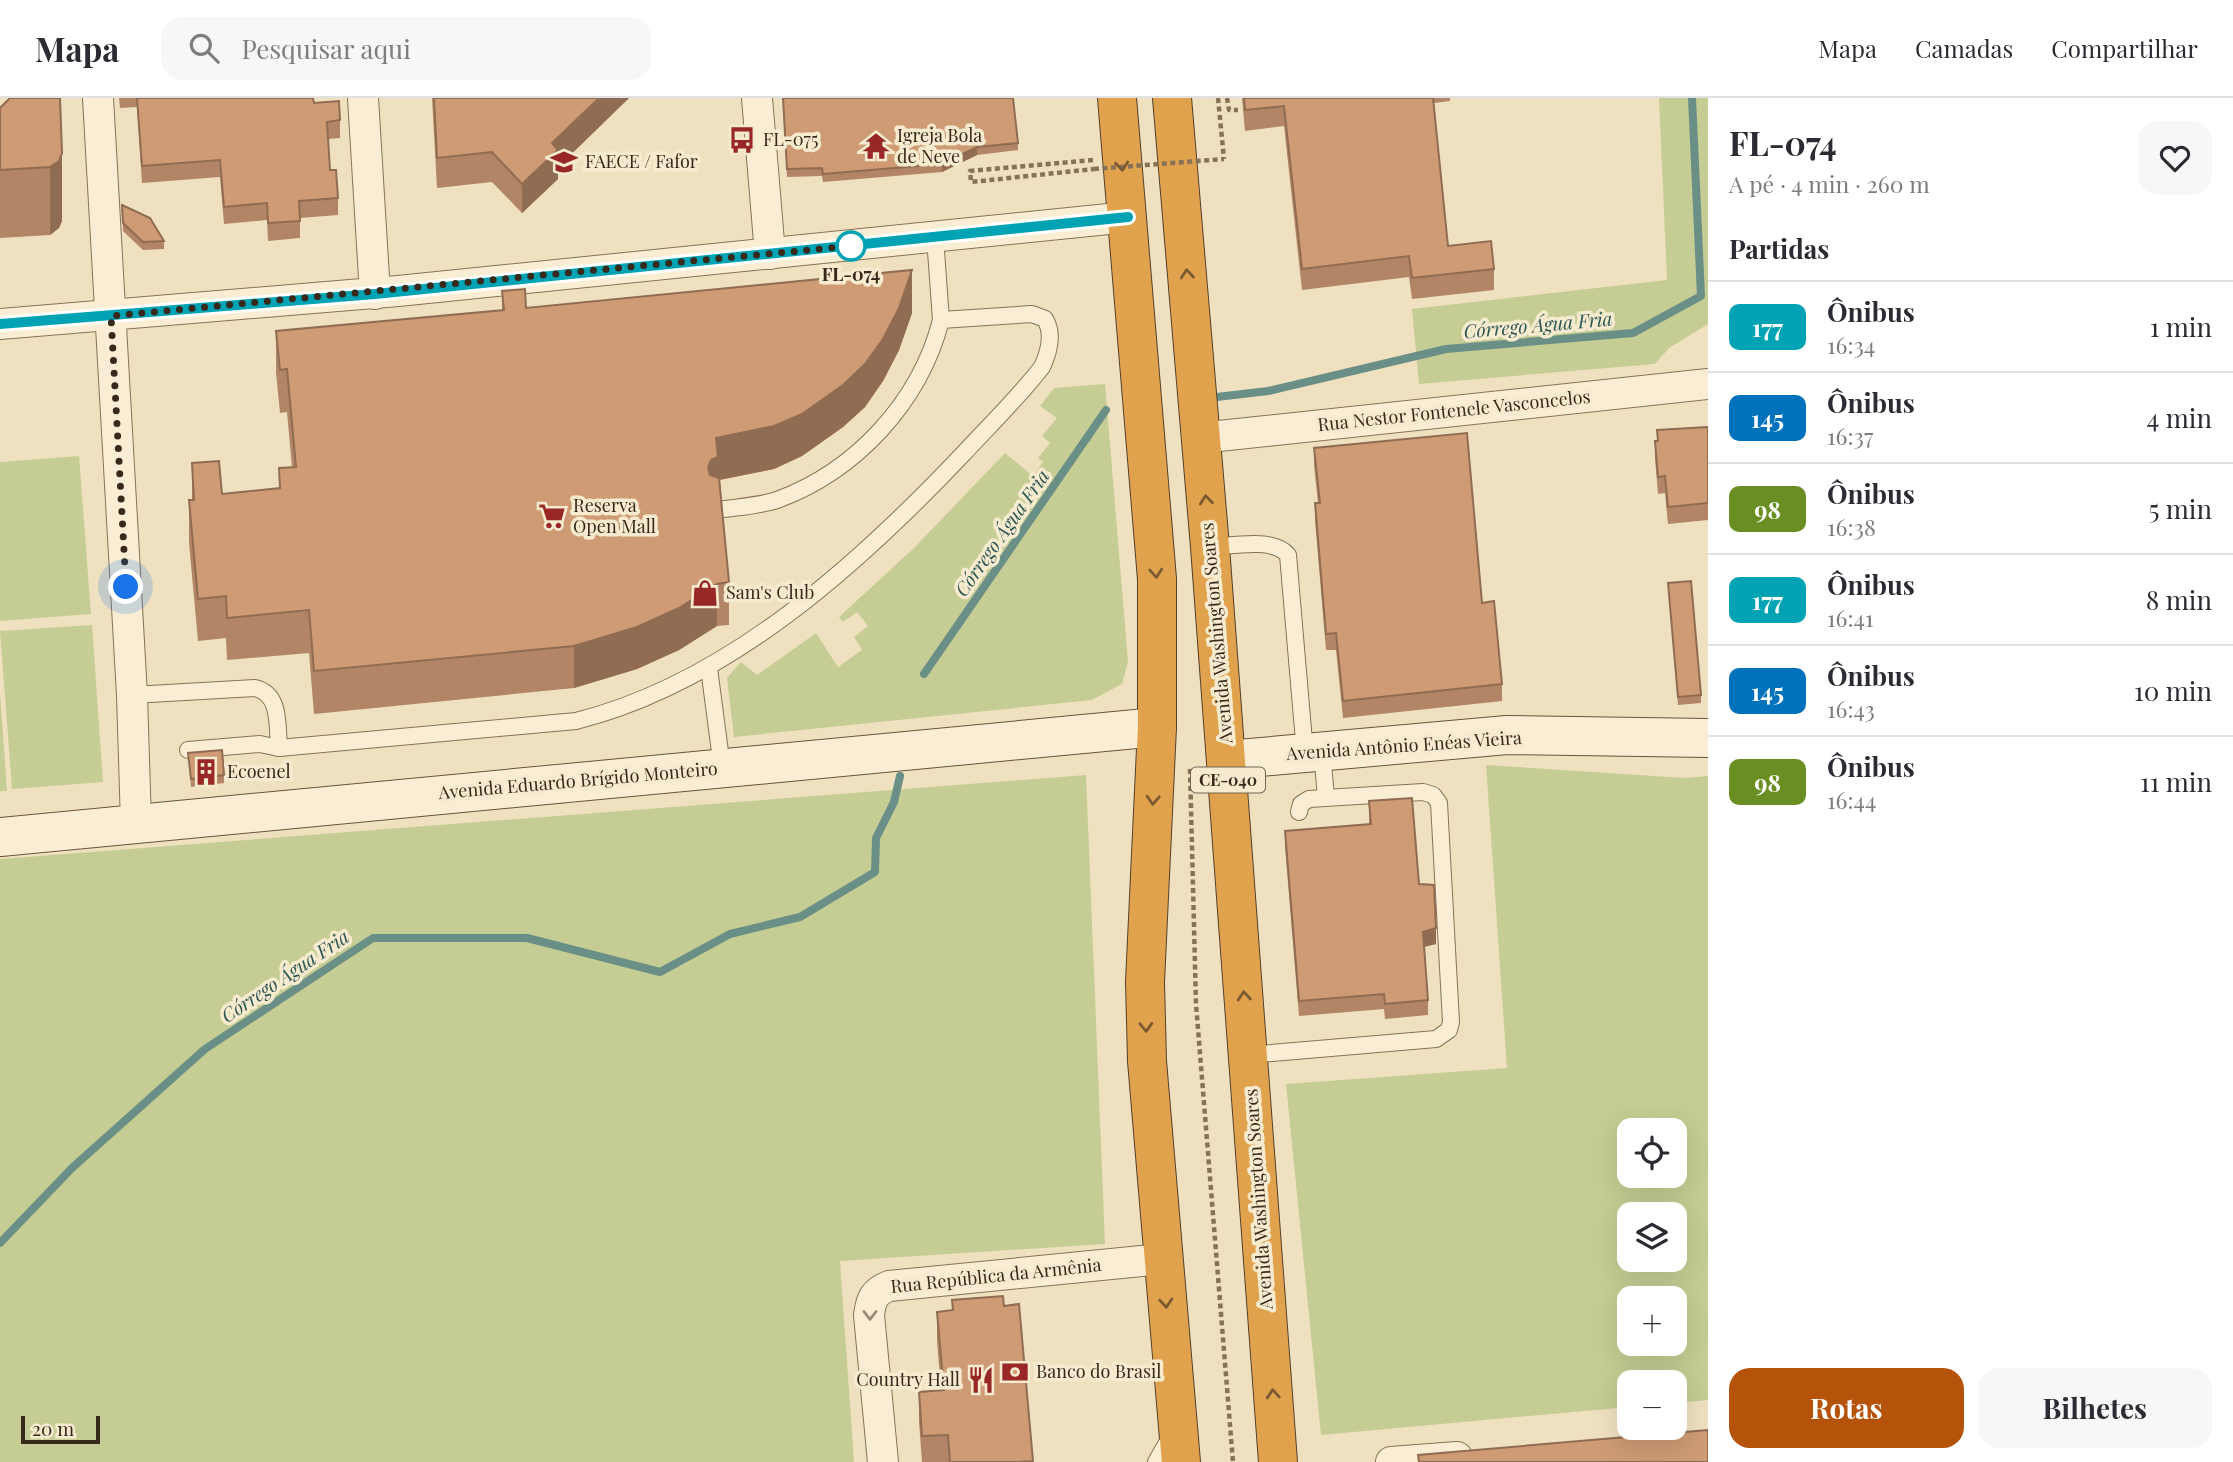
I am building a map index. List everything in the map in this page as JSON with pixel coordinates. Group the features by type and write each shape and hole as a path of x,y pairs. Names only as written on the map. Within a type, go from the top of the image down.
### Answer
{"highway":[{"path":"1117,98 1130,161 1128,217 1157,579 1157,727 1144,982 1147,1061 1179,1444"},
{"name":"Avenida Washington Soares","path":"1172,98 1227,760 1278,1462"}],"main road":[{"name":"Avenida Eduardo Brígido Monteiro","path":"0,837 1157,727"},
{"name":"Avenida Antônio Enéas Vieira","path":"1227,760 1507,735 1708,738"}],"street":[{"path":"98,98 132,695 136,823"},
{"path":"363,98 375,294"},
{"path":"757,98 770,254"},
{"path":"0,324 375,294 1128,217"},
{"name":"Rua Nestor Fontenele Vasconcelos","path":"1199,438 1708,384"},
{"name":"Rua República da Armênia","path":"883,1462 869,1315 870,1301 880,1289 1162,1259"},
{"path":"1391,1462 1488,1455"}],"lane":[{"path":"719,510 776,500 845,464 900,410 921,372 941,320 934,237"},
{"path":"188,750 260,744 279,748 576,721 599,715 709,668 805,602 922,497 1029,384 1049,352 1049,325 1039,315 941,320"},
{"path":"1210,547 1271,545 1283,548 1288,555 1313,752 1325,798"},
{"path":"709,668 722,767"},
{"path":"132,695 255,688 267,691 273,699 279,748"},
{"path":"1248,1055 1436,1039 1449,1030 1438,803 1433,795 1423,792 1309,799 1301,804 1299,812"},
{"path":"1156,1462 1179,1444"}],"path":[{"path":"1130,161 971,182 970,171 1130,161 1224,159 1218,98"},
{"path":"1227,98 1228,110 1238,110"},
{"path":"1190,764 1196,1004 1233,1462"}],"green space":[{"path":"1659,98 1708,98 1708,324 1669,348 1655,364 1419,384 1412,309 1667,280"},
{"path":"1105,384 1128,662 1122,684 1092,700 734,737 727,678 741,662 757,675 816,633 838,667 862,650 854,637 868,626 857,612 843,622 839,617 915,547 1005,453 1033,476 1043,462 1038,458 1050,443 1042,436 1057,418 1040,406 1054,388"},
{"path":"79,456 91,614 0,621 0,462"},
{"path":"92,625 103,782 12,789 0,631"},
{"path":"0,692 7,791 0,791"},
{"path":"1486,765 1685,778 1708,776 1708,1400 1687,1402 1687,1370 1617,1370 1617,1408 1321,1435 1286,1084 1507,1068"},
{"path":"1086,775 1105,1244 840,1261 854,1462 0,1462 0,859"}],"building":[{"path":"10,98 60,98 62,153 59,161 50,167 0,170 0,108"},
{"path":"137,98 313,98 314,103 339,101 340,120 327,122 330,170 336,170 338,198 299,201 300,221 268,223 267,203 224,207 220,160 142,166"},
{"path":"434,98 599,98 552,143 558,150 522,184 492,152 437,158"},
{"name":"Igreja Bola de Neve","path":"783,98 1013,98 1018,143 977,147 942,164 823,174 822,168 787,169"},
{"path":"1244,98 1433,98 1448,246 1491,241 1494,269 1412,278 1409,256 1302,269 1284,106 1245,110"},
{"path":"122,205 150,218 164,241 143,242 123,223"},
{"path":"912,270 899,308 883,339 865,364 843,385 802,414 774,426 716,438 718,457 711,460 708,468 710,475 719,478 729,582 717,584 679,608 637,627 574,646 314,671 309,610 227,618 226,596 198,599 189,500 194,500 192,463 219,461 222,494 280,488 279,468 296,467 287,369 280,370 276,331 504,310 502,291 525,289 526,308"},
{"path":"1708,427 1708,503 1668,507 1665,476 1658,477 1655,441 1658,441 1657,430"},
{"path":"1467,433 1482,603 1494,601 1502,684 1343,701 1336,633 1326,634 1315,503 1320,503 1314,448"},
{"path":"1691,581 1701,695 1678,697 1668,583"},
{"name":"Ecoenel","path":"222,750 224,775 191,779 188,753"},
{"path":"1412,798 1419,884 1434,885 1436,928 1423,932 1428,1000 1385,1004 1384,994 1299,1001 1285,831 1371,824 1369,801"},
{"name":"Country Hall","path":"1003,1296 1004,1306 1019,1304 1033,1461 950,1462 948,1435 922,1436 919,1392 944,1390 937,1312 953,1310 952,1300"},
{"path":"1708,1430 1708,1462 1419,1462 1418,1455 1617,1438 1617,1440 1687,1440 1687,1432"}],"waterway":[{"name":"Córrego Água Fria","path":"1217,397 1268,391 1446,349 1633,333 1701,296 1692,98"},
{"name":"Córrego Água Fria","path":"924,674 1106,410"},
{"name":"Córrego Água Fria","path":"0,1243 72,1168 205,1049 373,938 527,938 660,972 730,934 800,917 875,872 876,838 894,802 900,776"}],"bus line":[{"name":"177","path":"0,324 375,294 1128,217"}],"place":[{"name":"FL-075","path":"742,140"},
{"name":"Igreja Bola de Neve","path":"876,146"},
{"name":"FAECE / Fafor","path":"564,162"},
{"name":"FL-074","path":"851,246"},
{"name":"Reserva Open Mall","path":"552,516"},
{"name":"Sam's Club","path":"705,593"},
{"name":"Ecoenel","path":"206,772"},
{"name":"Banco do Brasil","path":"1015,1372"},
{"name":"Country Hall","path":"981,1380"}],"route":[{"path":"126,587 111,316 375,294 851,246"}]}
